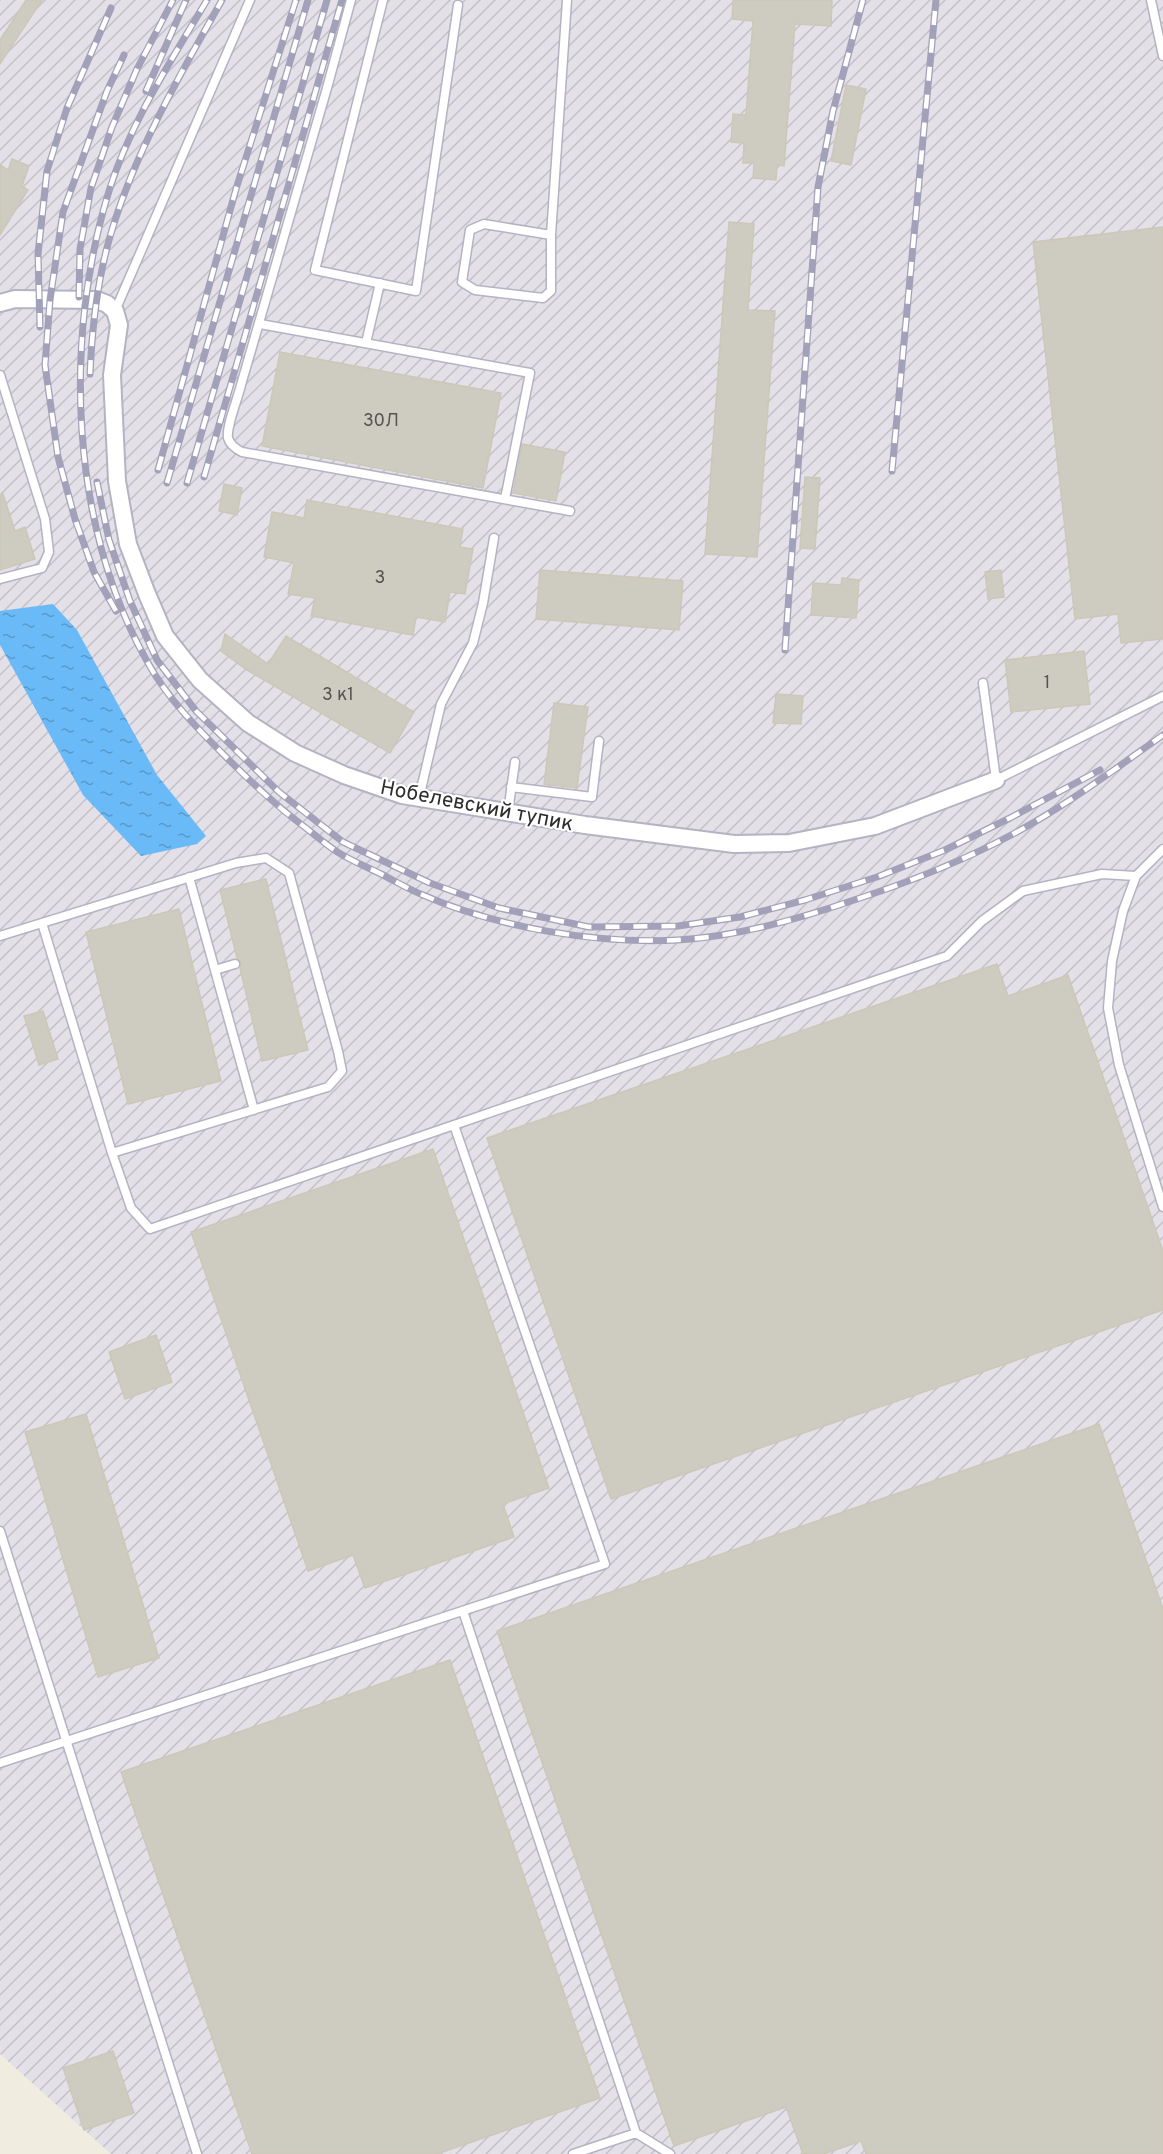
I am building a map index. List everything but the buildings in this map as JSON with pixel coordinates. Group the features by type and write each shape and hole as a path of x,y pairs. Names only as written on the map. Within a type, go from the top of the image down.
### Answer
{"street":[{"path":"0,303 15,299 97,300 107,304 115,311"},
{"name":"Нобелевский тупик","path":"115,311 119,325 112,375 117,481 128,544 165,636 200,680 248,723 296,753 344,775 402,795 585,825 734,844 789,843 875,826 996,780"}],"lane":[{"path":"115,311 250,0"},
{"path":"351,0 228,439 233,447 242,452 570,511"},
{"path":"383,0 315,270 416,291 458,5"},
{"path":"551,235 484,224 470,230 462,282 475,290 543,298 551,291 551,235 567,0"},
{"path":"1151,0 1163,56"},
{"path":"366,343 380,284"},
{"path":"260,324 530,373 505,499"},
{"path":"0,375 45,519 49,552 42,567 0,579"},
{"path":"419,798 441,704 473,643 483,603 494,538"},
{"path":"983,683 996,780 1163,696"},
{"path":"511,787 592,797 599,741"},
{"path":"508,812 515,762"},
{"path":"1163,849 1136,876 1123,911 1112,961 1108,1008 1119,1065 1163,1207"},
{"path":"0,936 236,863 266,858 289,873 342,1071 327,1087 112,1153"},
{"path":"42,923 131,1208 150,1229 947,956 982,921 1023,891 1102,874 1136,876"},
{"path":"189,877 254,1110"},
{"path":"215,970 234,964"},
{"path":"0,1763 605,1564 454,1125"},
{"path":"0,1531 197,2154"},
{"path":"463,1611 636,2133 670,2154"},
{"path":"573,2154 636,2133"}],"shaded area":[{"path":"0,0 1163,0 1163,2154 111,2154 0,2054"}],"water":[{"path":"53,604 77,630 157,775 206,836 197,844 141,856 83,795 0,645 0,611"}],"railway":[{"path":"79,297 80,249 91,188 112,127 137,69 173,0"},
{"path":"146,91 186,0"},
{"path":"207,0 152,93 128,141 109,191 94,248 85,308 81,370 82,432 89,493 103,552 122,609 156,676 204,735 234,765 272,801 325,843 349,859 417,893 483,917 581,936 647,941 700,938 744,931 809,915 935,871 1015,833 1053,811 1163,735"},
{"path":"90,374 99,283 107,247 122,200 161,112 222,0"},
{"path":"158,470 236,189 296,0"},
{"path":"167,483 308,0"},
{"path":"187,483 327,0"},
{"path":"204,477 342,0"},
{"path":"785,650 818,187 833,111 863,0"},
{"path":"892,471 936,0"},
{"path":"40,327 38,254 47,171 67,108 111,8"},
{"path":"116,611 94,572 75,519 58,457 45,365 50,300 63,212 107,91 124,55"},
{"path":"97,482 109,540 130,601 157,660 196,711 279,792 343,842 430,883 499,908 589,927 678,926 740,917 805,900 877,877 945,850 1100,770"}]}
